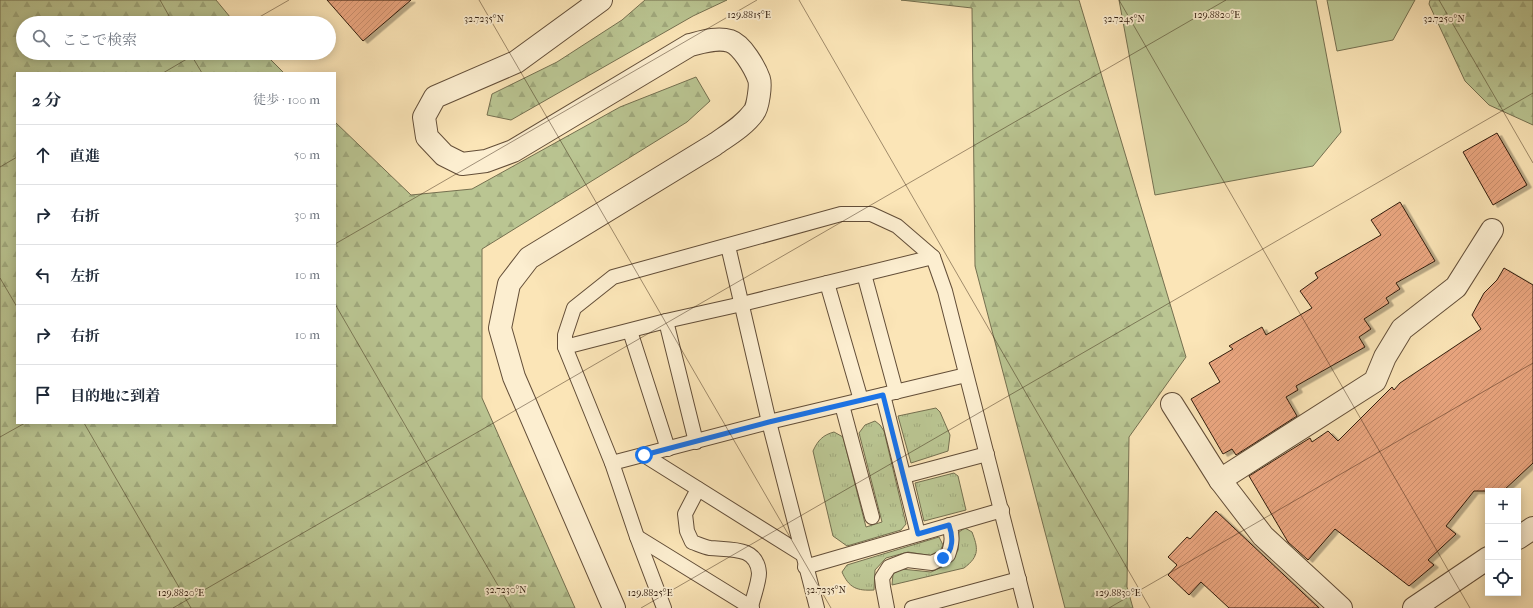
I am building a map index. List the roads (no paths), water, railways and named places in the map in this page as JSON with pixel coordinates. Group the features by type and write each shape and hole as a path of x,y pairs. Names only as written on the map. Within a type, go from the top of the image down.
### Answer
{"street":[{"path":"601,0 516,62 434,97 424,117 427,137 444,155 462,164 486,161 513,151 690,45 711,40 730,41 748,58 759,80 759,95 755,111 739,128 714,145 529,258 509,284 500,328 514,377 614,608"},
{"path":"1220,480 1376,381 1385,357 1402,330 1456,287 1492,230"},
{"path":"1172,404 1220,480 1263,536 1340,608"},
{"path":"1521,536 1533,528"},
{"path":"1414,608 1485,560"}],"lane":[{"path":"664,608 637,537 612,463 565,347 565,335 574,308 613,277 842,214 871,214 897,226 933,257 945,290 1026,608"},
{"path":"728,246 769,422 816,608"},
{"path":"565,347 666,321 933,257"},
{"path":"864,274 889,394 904,476 918,534"},
{"path":"827,283 861,400"},
{"path":"666,321 696,442"},
{"path":"630,331 668,449"},
{"path":"612,463 769,422 966,375"},
{"path":"842,405 872,517"},
{"path":"904,476 986,454"},
{"path":"644,455 698,489 804,561 918,534 1002,510"},
{"path":"637,537 751,607 759,575 756,561 747,553 730,549 708,548 692,542 687,531 685,514 698,489"},
{"path":"887,608 882,578 890,567 906,560 932,563 948,555 952,542 952,533 949,525"},
{"path":"912,608 948,603 1019,579"}]}
